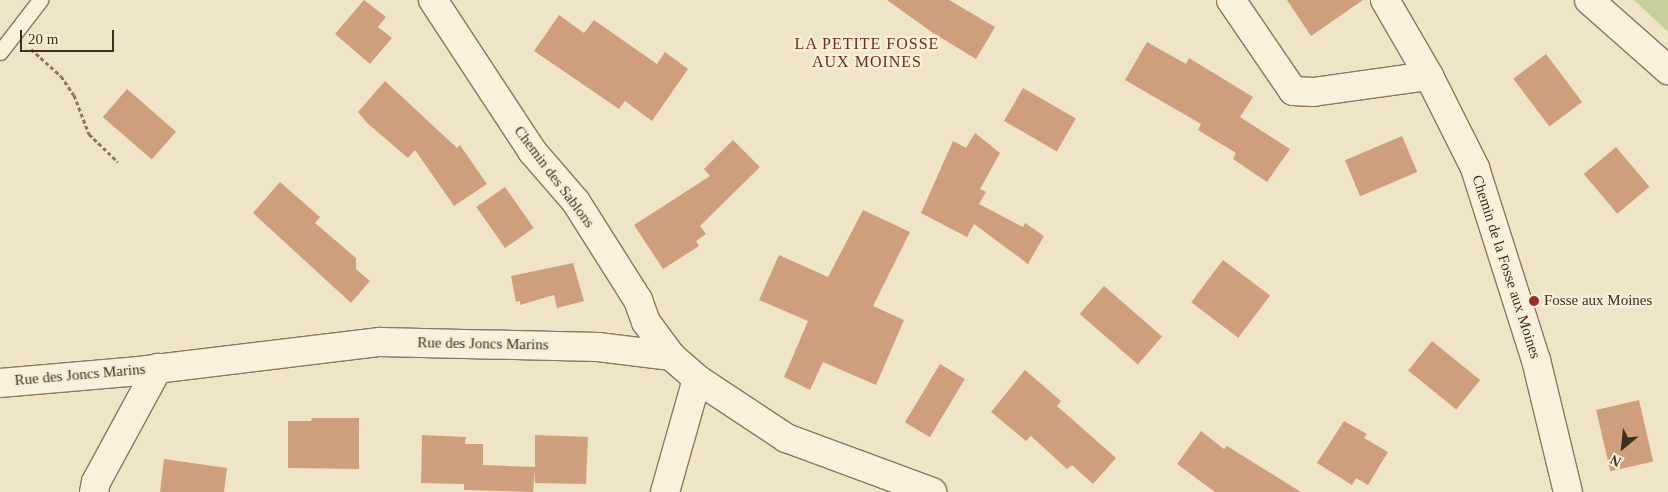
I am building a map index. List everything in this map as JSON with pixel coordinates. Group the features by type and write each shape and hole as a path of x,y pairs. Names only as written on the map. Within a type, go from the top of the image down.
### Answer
{"street":[{"name":"Chemin des Sablons","path":"433,0 532,151 576,202 638,300 646,322 671,356"},
{"path":"1231,0 1293,91 1313,92 1429,76"},
{"name":"Chemin de la Fosse aux Moines","path":"1385,0 1429,76 1475,168 1503,248 1536,360 1568,492"},
{"path":"1588,0 1668,70"},
{"name":"Rue des Joncs Marins","path":"0,382 158,368 380,342 598,347 671,356"},
{"path":"671,356 697,378 786,438 932,492"},
{"path":"94,492 96,482 158,368"},
{"path":"666,492 697,378"}],"lane":[{"path":"0,52 40,0"}],"path":[{"path":"14,34 61,76 74,95 89,134 118,162"}],"green space":[{"path":"1634,0 1668,0 1668,32"}],"building":[{"path":"364,0 386,17 378,27 392,38 370,64 335,34"},
{"path":"887,0 949,0 995,27 976,59 933,33"},
{"path":"1287,0 1363,0 1311,36"},
{"path":"559,15 584,33 594,20 657,64 665,52 688,69 652,121 625,101 619,109 534,51"},
{"path":"1147,42 1186,64 1189,58 1253,97 1240,117 1290,149 1267,182 1233,159 1236,153 1198,130 1201,124 1125,80"},
{"path":"1546,54 1582,102 1549,127 1513,79"},
{"path":"385,81 457,148 460,145 487,184 454,206 415,150 408,158 367,123 358,112"},
{"path":"1023,88 1076,118 1057,151 1004,121"},
{"path":"127,89 176,132 152,160 103,117"},
{"path":"975,133 1000,153 980,189 986,192 979,204 1023,227 1025,223 1044,236 1028,264 974,224 967,237 921,213 953,141 966,148"},
{"path":"1402,136 1417,172 1360,196 1345,160"},
{"path":"733,140 760,167 700,226 706,234 696,241 699,246 663,269 634,225 710,176 704,169"},
{"path":"1616,147 1649,187 1617,214 1584,174"},
{"path":"280,182 320,217 315,223 356,258 356,269 370,281 351,303 253,213"},
{"path":"505,187 534,228 505,248 476,207"},
{"path":"863,210 910,232 873,306 904,320 876,385 823,362 810,390 784,377 808,321 759,300 779,255 828,277"},
{"path":"1223,260 1270,296 1238,338 1191,302"},
{"path":"573,263 584,301 557,308 554,295 520,305 520,301 516,302 511,276"},
{"path":"1104,286 1162,337 1138,364 1080,314"},
{"path":"1432,341 1480,380 1456,410 1408,371"},
{"path":"940,364 965,379 930,437 905,422"},
{"path":"1025,370 1061,401 1057,406 1116,458 1093,484 1072,465 1067,469 1031,436 1026,441 991,412"},
{"path":"1639,400 1653,461 1610,471 1596,410"},
{"path":"312,418 359,418 359,469 288,468 288,421 311,421"},
{"path":"1344,421 1367,434 1364,438 1388,452 1368,485 1356,478 1352,485 1317,463"},
{"path":"1201,431 1224,449 1227,446 1301,492 1215,492 1177,464"},
{"path":"422,435 466,437 465,444 483,444 483,465 535,467 535,435 588,437 586,484 535,483 535,470 533,492 464,490 464,484 421,483"},
{"path":"164,459 227,468 224,492 160,492"}],"place":[{"name":"Fosse aux Moines","path":"1534,301"}],"district":[{"name":"LA PETITE FOSSE AUX MOINES","path":"867,53"}]}
